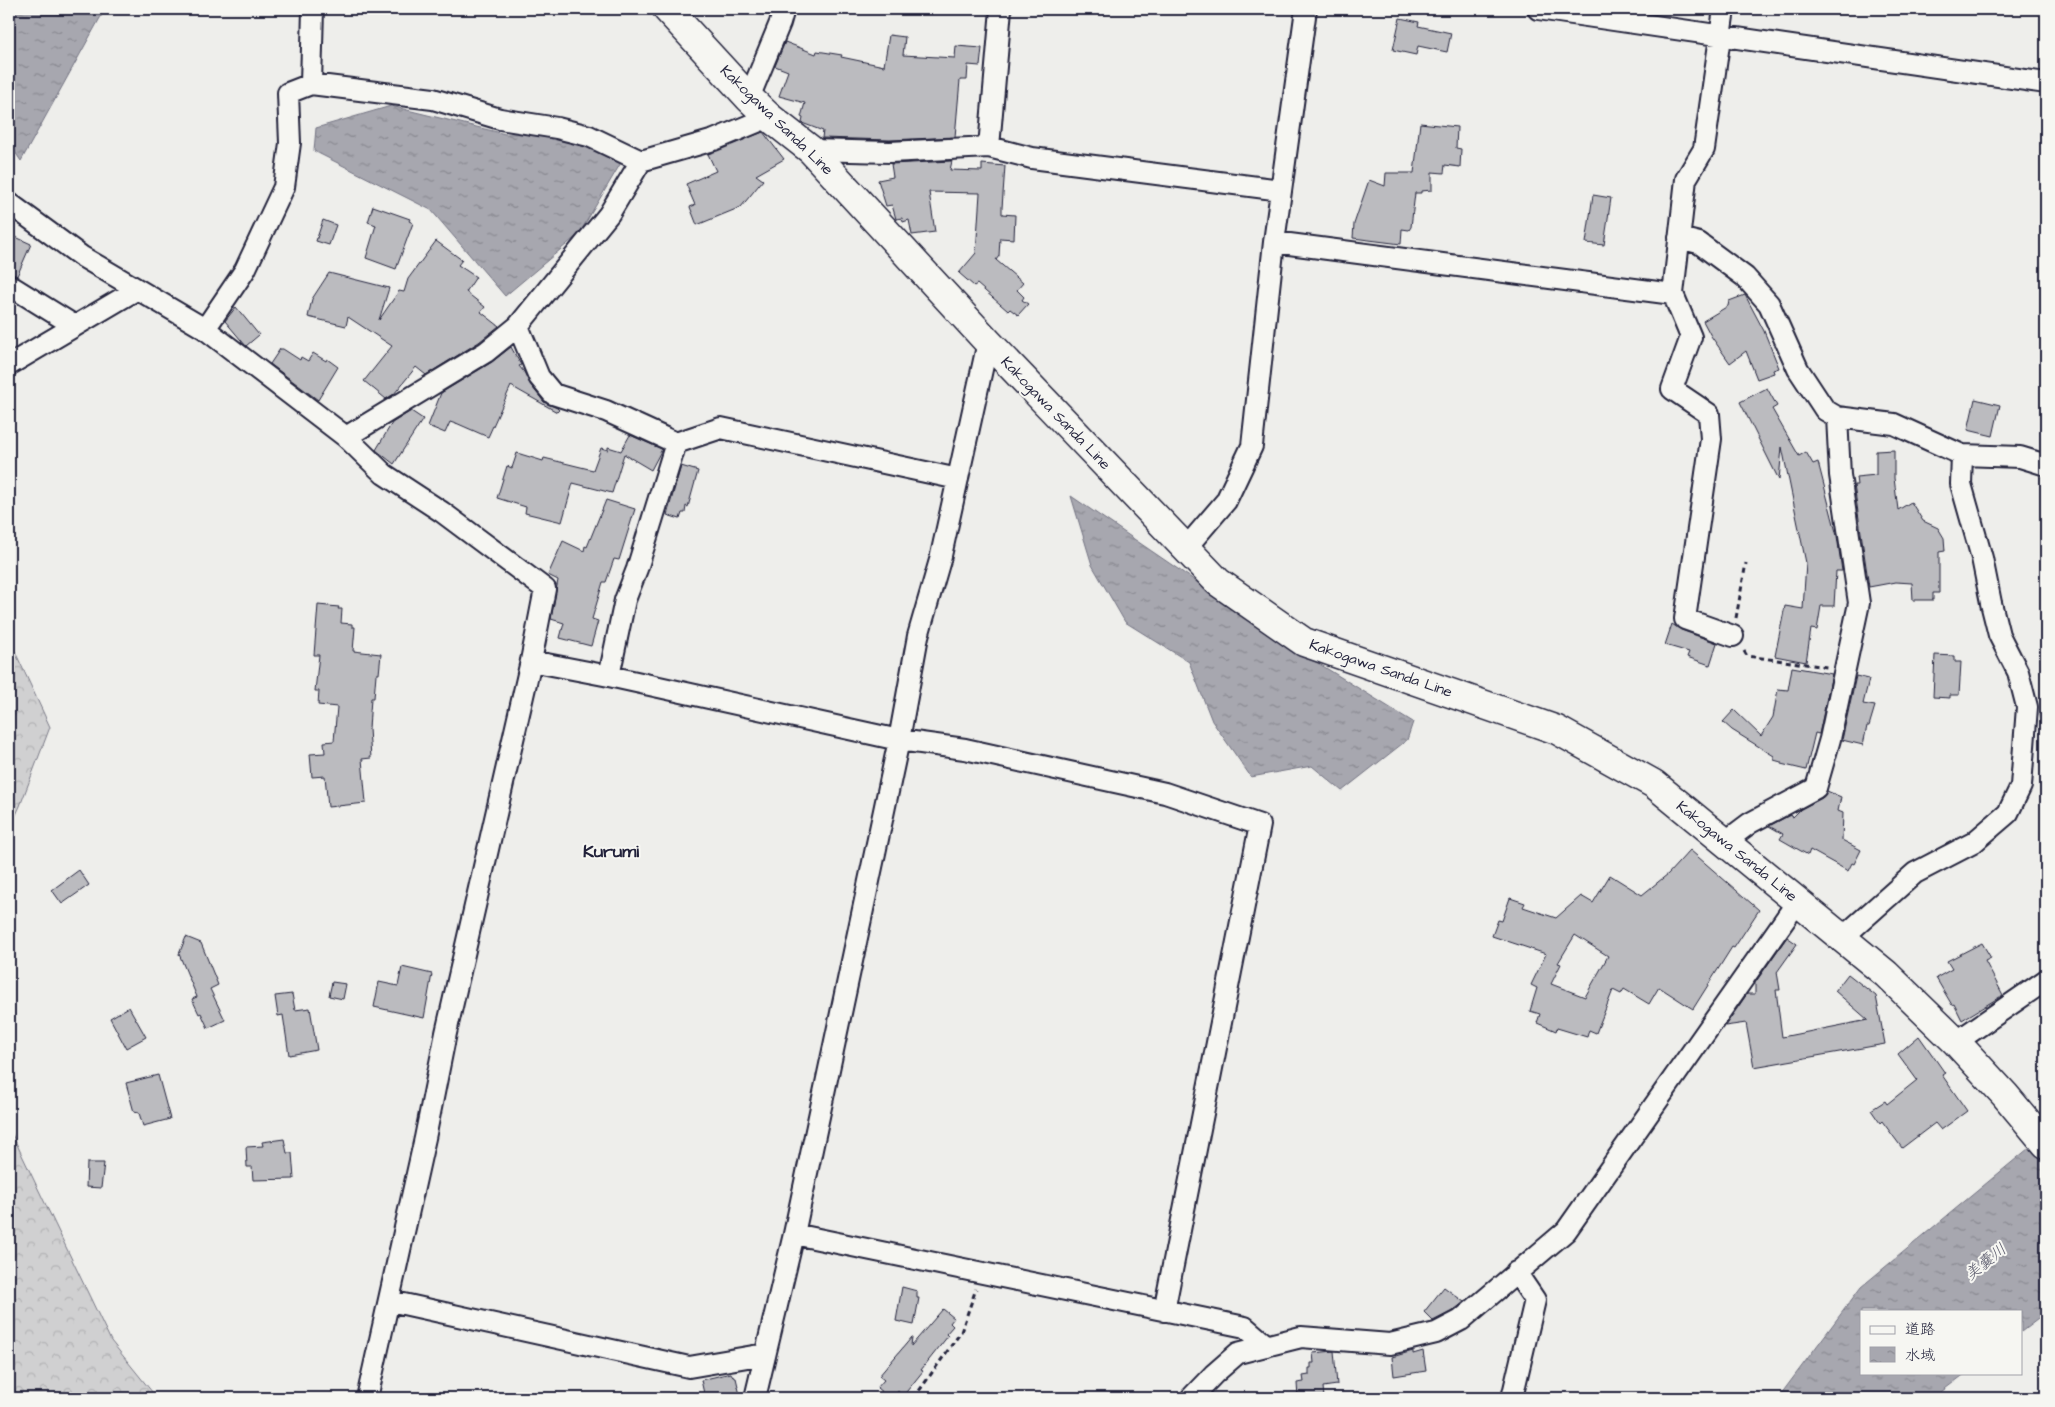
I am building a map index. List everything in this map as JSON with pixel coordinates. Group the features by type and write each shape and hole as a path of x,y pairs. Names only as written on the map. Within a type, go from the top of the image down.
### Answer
{"main road":[{"name":"Kakogawa Sanda Line","path":"667,9 749,98 769,117 811,150 988,342 1218,582 1304,642 1558,730 1654,784 1726,841 1886,974 1956,1042 2005,1095 2046,1144"}],"street":[{"path":"311,84 313,9"},
{"path":"749,98 784,9"},
{"path":"989,147 1001,9"},
{"path":"1185,549 1226,501 1252,446 1274,242 1306,9"},
{"path":"1538,9 1720,34 2046,84"},
{"path":"1724,9 1704,149 1686,179 1673,294 1691,337 1672,389 1709,414 1710,439 1685,619 1733,636"},
{"path":"205,329 245,270 284,187 290,143 288,93 311,84 433,100 500,119 557,128 589,136 642,161 714,140 769,117"},
{"path":"811,150 890,152 989,147 1032,158 1281,190"},
{"path":"346,437 486,352 518,326 609,214 642,161"},
{"path":"9,203 81,256 205,329 346,437 384,474 442,512 545,589 531,662 446,1033 390,1301 367,1398"},
{"path":"1679,238 1699,243 1746,277 1770,304 1798,369 1825,410 1837,417 1894,424 1962,455 2020,457 2046,465"},
{"path":"1274,242 1673,294"},
{"path":"9,285 75,326"},
{"path":"9,365 136,290"},
{"path":"518,326 539,376 553,394 606,411 676,443 721,428 958,479"},
{"path":"755,1398 794,1234 899,740 918,636 940,560 988,342"},
{"path":"1726,841 1750,823 1816,788 1830,738 1859,603 1840,475 1837,417"},
{"path":"609,676 625,600 637,569 676,443"},
{"path":"1842,938 1915,873 1973,843 2008,812 2021,786 2027,707 2018,672 2000,635 1991,603 1982,558 1961,484 1962,455"},
{"path":"531,662 609,676 899,740 965,749 1165,793 1260,825 1164,1311"},
{"path":"1191,1398 1238,1353 1301,1337 1390,1344 1436,1333 1461,1320 1566,1231 1798,901"},
{"path":"1956,1042 2046,980"},
{"path":"794,1234 1245,1327 1267,1346"},
{"path":"1512,1398 1535,1300 1516,1272"},
{"path":"390,1301 689,1367 766,1354"}],"path":[{"path":"1746,563 1733,636 1747,656 1844,669"},
{"path":"914,1398 961,1332 981,1273"}],"green space":[{"path":"9,641 50,727 9,830"},
{"path":"9,1128 111,1341 157,1398 9,1398"}],"water":[{"path":"9,9 105,9 21,161 9,143"},
{"path":"391,106 505,134 588,132 622,161 579,234 505,296 431,210 314,151 316,128"},
{"path":"1071,496 1292,647 1413,722 1407,740 1342,791 1312,766 1251,777 1212,721 1189,662 1125,622 1092,565"},
{"name":"美嚢川","path":"2046,1134 2046,1313 2022,1331 2022,1310 1860,1310 1860,1374 1965,1374 1933,1398 1778,1398 1861,1287"}],"building":[{"path":"1400,18 1419,22 1418,26 1451,33 1447,52 1418,46 1416,55 1393,50"},
{"path":"889,35 905,37 903,55 955,58 956,46 982,48 980,66 968,65 967,80 960,80 955,137 890,140 822,138 823,131 802,123 803,118 801,117 805,103 779,96 788,71 775,66 785,42 816,54 817,51 842,55 841,57 884,66"},
{"path":"1420,123 1457,127 1456,148 1461,149 1460,167 1445,165 1444,173 1432,172 1432,190 1415,193 1411,227 1409,230 1402,229 1401,244 1353,238 1354,224 1369,180 1385,186 1386,173 1414,173"},
{"path":"763,132 784,159 756,175 763,180 741,207 697,225 690,207 695,205 686,184 716,171 708,154"},
{"path":"952,161 950,170 982,171 982,164 1005,166 1002,214 1015,215 1014,239 1000,238 999,256 996,260 1023,283 1017,290 1024,297 1022,300 1028,304 1018,315 1010,309 1008,311 977,284 974,286 959,273 976,253 980,193 929,192 935,232 912,235 909,220 903,222 902,218 896,219 892,205 886,206 878,180 893,177 891,164"},
{"path":"1593,195 1611,198 1604,245 1586,243"},
{"path":"373,206 410,219 409,221 413,223 396,269 366,258 376,225 368,222"},
{"path":"323,220 336,225 329,245 316,241"},
{"path":"9,234 31,244 17,276 9,273"},
{"path":"436,241 462,260 458,265 476,277 466,292 485,307 481,312 499,326 479,342 426,375 416,367 394,394 386,399 364,381 392,346 348,317 346,326 308,317 312,299 329,273 389,288 379,320 399,291 404,292 408,279"},
{"path":"1745,295 1764,331 1779,368 1773,370 1774,373 1757,379 1746,351 1730,363 1703,321 1728,306 1729,301"},
{"path":"236,307 259,335 246,346 225,321"},
{"path":"511,347 521,365 519,366 530,384 544,402 559,410 557,412 511,386 488,437 456,423 450,422 445,433 428,426 441,393 492,362"},
{"path":"280,349 300,360 301,357 308,361 313,353 326,361 327,359 338,367 318,400 270,364"},
{"path":"1767,388 1777,406 1772,409 1799,456 1806,452 1813,464 1818,462 1837,536 1842,571 1836,571 1834,606 1821,606 1817,630 1811,629 1806,662 1775,656 1785,606 1803,609 1806,563 1782,447 1779,480 1740,402"},
{"path":"1975,399 2000,405 1993,436 1968,430"},
{"path":"411,411 423,419 394,464 376,450 392,423"},
{"path":"630,435 662,449 651,470 624,454 612,493 573,483 562,522 525,513 526,507 497,498 507,466 512,468 517,453 543,461 544,458 593,470 601,448 608,450 608,447 621,451"},
{"path":"1894,450 1894,478 1898,510 1911,502 1923,521 1938,528 1944,538 1945,551 1939,552 1939,593 1933,593 1933,600 1913,600 1912,583 1896,582 1869,587 1854,485 1857,485 1856,477 1876,475 1876,451"},
{"path":"681,466 698,471 688,507 686,506 685,513 682,513 680,519 667,515"},
{"path":"606,500 635,509 619,560 614,559 606,582 603,582 592,619 598,621 591,646 560,638 564,623 551,619 558,580 548,575 563,541 584,551"},
{"path":"318,605 342,609 341,623 352,624 352,627 355,627 353,651 381,654 379,674 376,674 374,698 371,698 369,729 371,758 362,759 366,803 328,807 325,776 312,777 310,754 325,753 324,742 334,741 337,707 318,705 319,691 315,691 319,655 314,655"},
{"path":"1672,624 1681,630 1717,643 1710,665 1687,657 1689,652 1665,645"},
{"path":"1935,655 1955,656 1955,662 1961,662 1959,695 1950,695 1950,698 1933,697"},
{"path":"1792,667 1832,674 1819,734 1815,733 1806,770 1781,764 1781,762 1774,760 1774,756 1732,730 1723,722 1734,710 1761,736 1773,717 1778,689 1788,690"},
{"path":"1856,676 1869,679 1863,704 1875,706 1869,726 1867,726 1863,745 1842,740"},
{"path":"1827,791 1841,797 1838,811 1843,813 1842,840 1861,850 1848,871 1810,850 1808,855 1780,839 1783,834 1769,826 1790,815 1793,817 1801,809 1822,798"},
{"path":"1690,850 1759,910 1734,948 1732,947 1693,1009 1659,987 1649,1004 1624,989 1621,994 1613,990 1596,1033 1589,1030 1587,1037 1557,1028 1556,1031 1537,1023 1540,1014 1530,1011 1537,988 1531,985 1546,954 1492,936 1498,920 1502,921 1510,898 1525,903 1523,907 1556,918 1581,896 1593,903 1610,875 1642,895 1668,874","holes":["1575,935 1608,956 1585,997 1551,984 1561,964 1558,963"]},
{"path":"79,870 89,885 62,904 52,890"},
{"path":"186,937 201,943 218,985 210,989 225,1020 208,1028 192,999 197,997 179,954"},
{"path":"1787,937 1797,944 1777,972 1780,990 1776,990 1782,1037 1868,1020 1835,991 1848,974 1876,996 1885,1044 1754,1067 1746,1023 1725,1026 1747,994 1755,994 1755,983"},
{"path":"1982,943 1991,958 1985,961 2003,995 1962,1020 1954,1004 1952,1005 1936,978 1952,969 1947,961"},
{"path":"402,967 432,974 424,1018 374,1007 379,982 398,986"},
{"path":"332,982 346,984 343,999 329,996"},
{"path":"292,994 295,1010 310,1008 317,1050 289,1055 283,1015 278,1016 275,996"},
{"path":"129,1007 146,1037 126,1048 110,1018"},
{"path":"1919,1036 1945,1073 1942,1075 1967,1111 1941,1130 1935,1123 1902,1148 1882,1121 1880,1123 1871,1110 1885,1101 1887,1104 1917,1080 1898,1054"},
{"path":"158,1075 170,1119 143,1126 139,1113 134,1112 126,1083"},
{"path":"284,1139 287,1153 292,1153 294,1179 253,1180 252,1167 247,1167 246,1147 263,1146 262,1142"},
{"path":"87,1163 104,1163 101,1188 86,1187"},
{"path":"902,1287 917,1291 917,1298 919,1298 914,1325 896,1321"},
{"path":"1444,1287 1464,1302 1454,1310 1433,1321 1424,1312"},
{"path":"943,1309 954,1318 950,1323 953,1326 946,1334 948,1336 903,1396 898,1391 892,1398 889,1398 877,1388 884,1380 879,1376 912,1337 911,1346"},
{"path":"1334,1351 1337,1385 1323,1387 1324,1398 1298,1398 1297,1383 1304,1382 1303,1376 1309,1375 1311,1363 1314,1363 1313,1353"},
{"path":"1413,1351 1413,1354 1423,1351 1426,1371 1394,1376 1392,1357"},
{"path":"731,1373 736,1378 740,1395 728,1398 720,1398 720,1395 705,1398 701,1380"}],"district":[{"name":"Kurumi","path":"611,851"}]}
